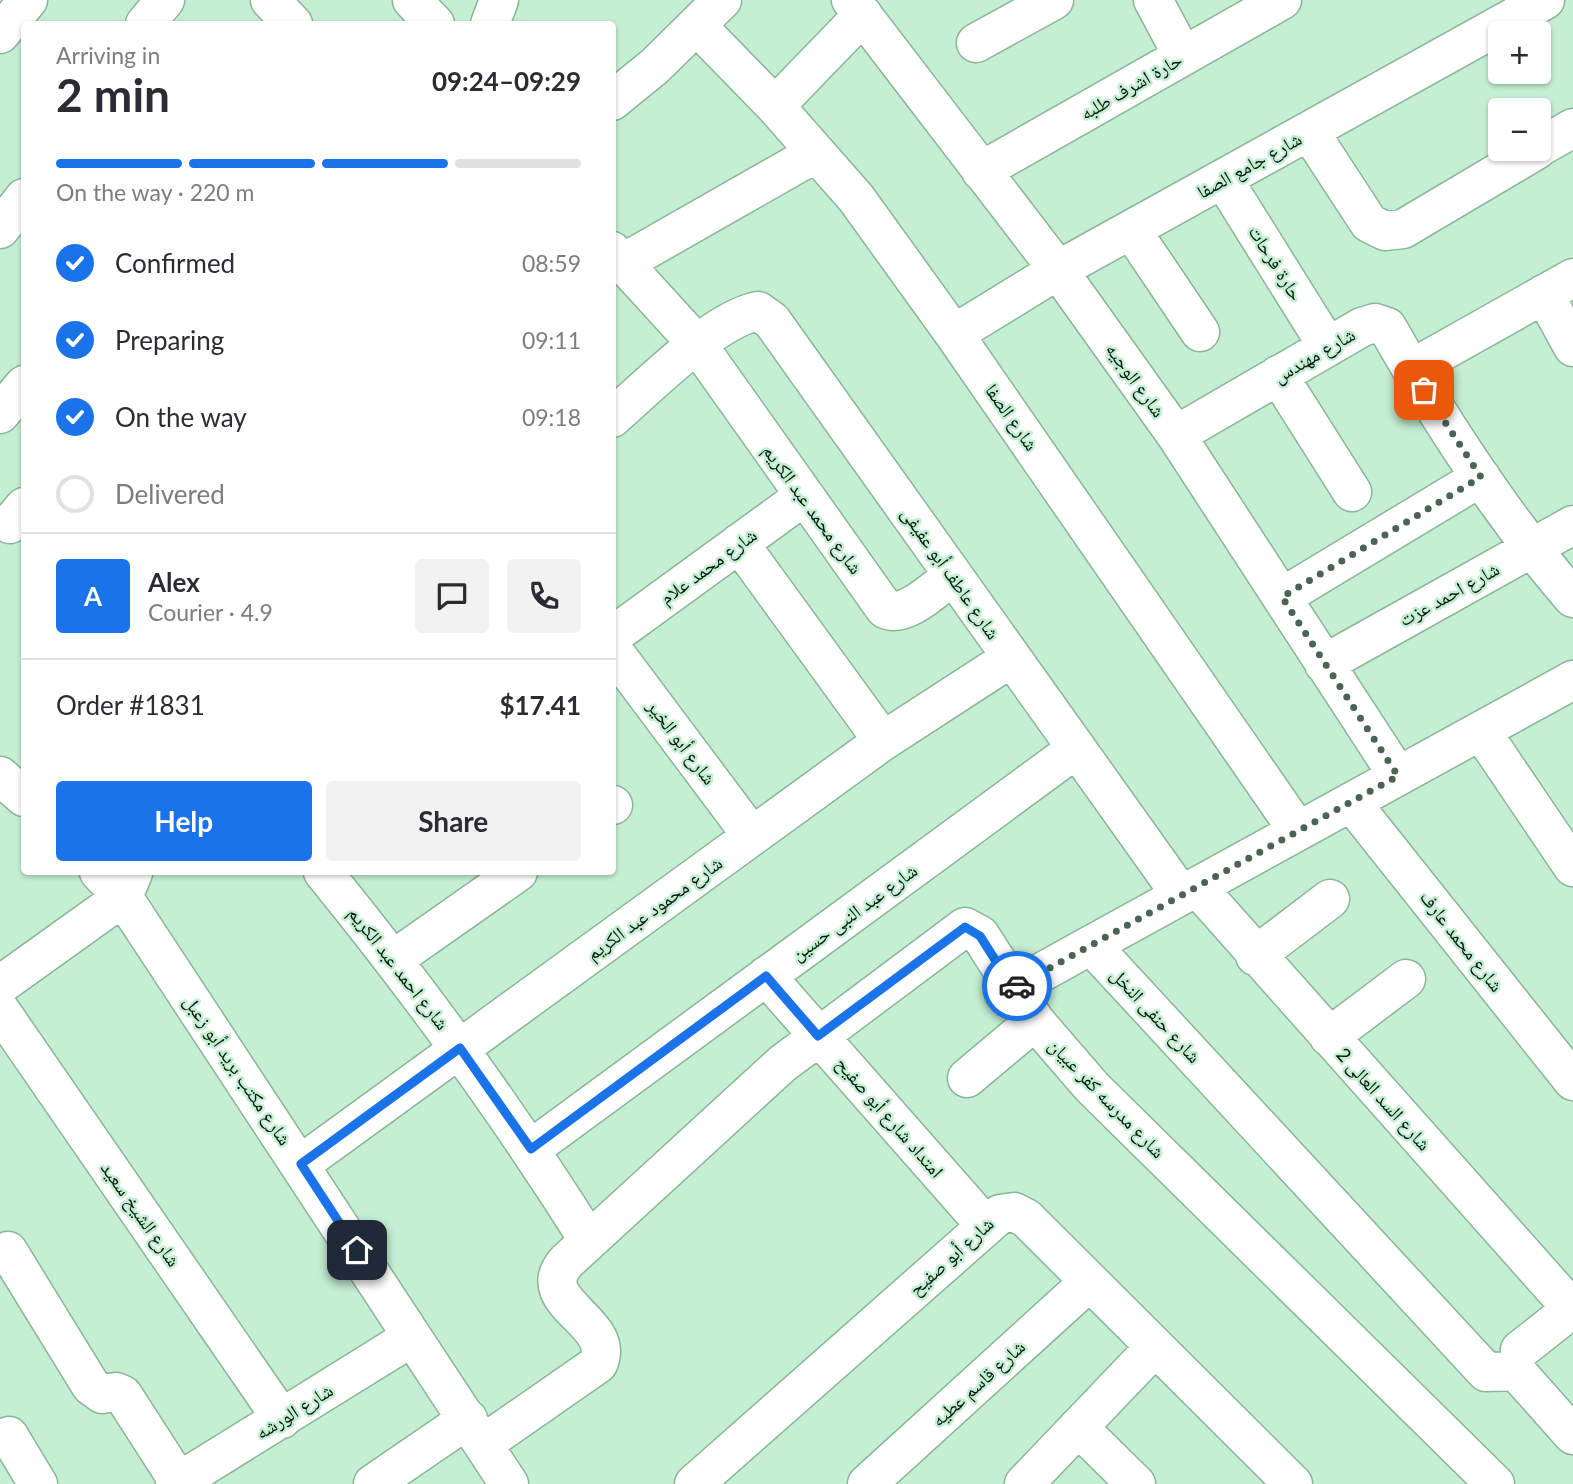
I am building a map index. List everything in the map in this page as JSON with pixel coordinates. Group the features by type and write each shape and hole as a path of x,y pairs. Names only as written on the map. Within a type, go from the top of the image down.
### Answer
{"street":[{"path":"0,34 27,0"},
{"path":"148,21 165,0"},
{"path":"270,0 290,21"},
{"path":"412,0 432,21"},
{"path":"491,21 499,0"},
{"path":"976,43 1054,0"},
{"path":"1153,0 1183,56"},
{"name":"شارع جامع الصفا","path":"954,334 1058,270 1545,0"},
{"name":"حارة اشرف طلبه","path":"981,172 1277,1"},
{"path":"775,106 857,7"},
{"name":"شارع الوجيه","path":"857,7 1058,270 1175,435 1398,776"},
{"path":"616,97 710,13"},
{"name":"شارع الصفا","path":"710,13 775,106 856,198 954,334 1298,831"},
{"path":"1551,141 1573,128"},
{"path":"1309,131 1368,223 1385,231 1403,229 1518,161"},
{"path":"618,257 816,153"},
{"name":"حارة فرحات","path":"1223,179 1328,346"},
{"path":"0,229 21,202"},
{"path":"1132,231 1200,332"},
{"name":"شارع محمد عبد الكريم","path":"618,257 697,344 885,609 891,612 902,611 953,576"},
{"path":"1411,369 1559,286 1573,347"},
{"name":"شارع عاطف أبو عفيفى","path":"616,415 697,344 746,313 758,311 772,321 1076,749 1189,891"},
{"name":"شارع مهندس","path":"1175,435 1362,327 1381,324 1387,327 1481,477 1532,548 1573,598"},
{"path":"1279,375 1352,492"},
{"path":"1282,597 1481,477"},
{"name":"شارع محمد علام","path":"616,633 803,496"},
{"name":"شارع احمد عزت","path":"1324,664 1573,525"},
{"path":"739,543 883,741"},
{"name":"شارع أبو الخير","path":"616,654 752,836"},
{"name":"شارع محمود عبد الكريم","path":"301,1164 883,741 1011,657"},
{"path":"1013,988 1573,680"},
{"path":"1481,730 1573,867"},
{"name":"شارع عبد النبى حسين","path":"531,1149 1076,749"},
{"path":"0,776 21,794"},
{"name":"شارع محمد عارف","path":"1351,802 1573,1081"},
{"name":"شارع احمد عبد الكريم","path":"325,875 394,959 460,1048 531,1149 589,1241"},
{"path":"394,959 514,875"},
{"path":"0,985 118,880"},
{"name":"شارع مكتب بريد أبو زعبل","path":"118,880 509,1484"},
{"name":"شارع السد العالى 2","path":"1189,891 1255,956 1573,1309"},
{"path":"1255,956 1330,899"},
{"name":"شارع مدرسه كفر عبيان","path":"475,1432 598,1364 602,1351 598,1337 558,1292 556,1284 562,1267 782,1063 965,927 980,936 1035,1021 1092,1087 1495,1484"},
{"name":"شارع حنفى النخل","path":"1091,945 1486,1372 1516,1371 1573,1435"},
{"name":"امتداد شارع أبو صفيح","path":"766,976 986,1226"},
{"path":"1329,1037 1406,979"},
{"name":"شارع الشيخ سعيد","path":"0,1010 282,1419"},
{"path":"967,1078 1035,1021"},
{"name":"شارع أبو صفيح","path":"694,1484 1000,1214 1020,1214 1293,1484"},
{"path":"8,1251 91,1386 102,1394 116,1392 123,1395 177,1483"},
{"name":"شارع قاسم عطيه","path":"867,1484 1089,1282"},
{"path":"1520,1350 1573,1309"},
{"name":"شارع الورشه","path":"177,1483 412,1337"},
{"path":"1024,1484 1155,1347"},
{"path":"1078,1427 1136,1484"},
{"path":"373,1484 475,1432"},
{"path":"9,1436 38,1484"}],"way so far":[{"path":"1017,986 1398,776 1282,597 1481,477 1424,390"}],"route":[{"path":"357,1250 301,1164 460,1048 531,1149 766,976 818,1036 965,927 976,931 1013,988 1017,986"}]}
